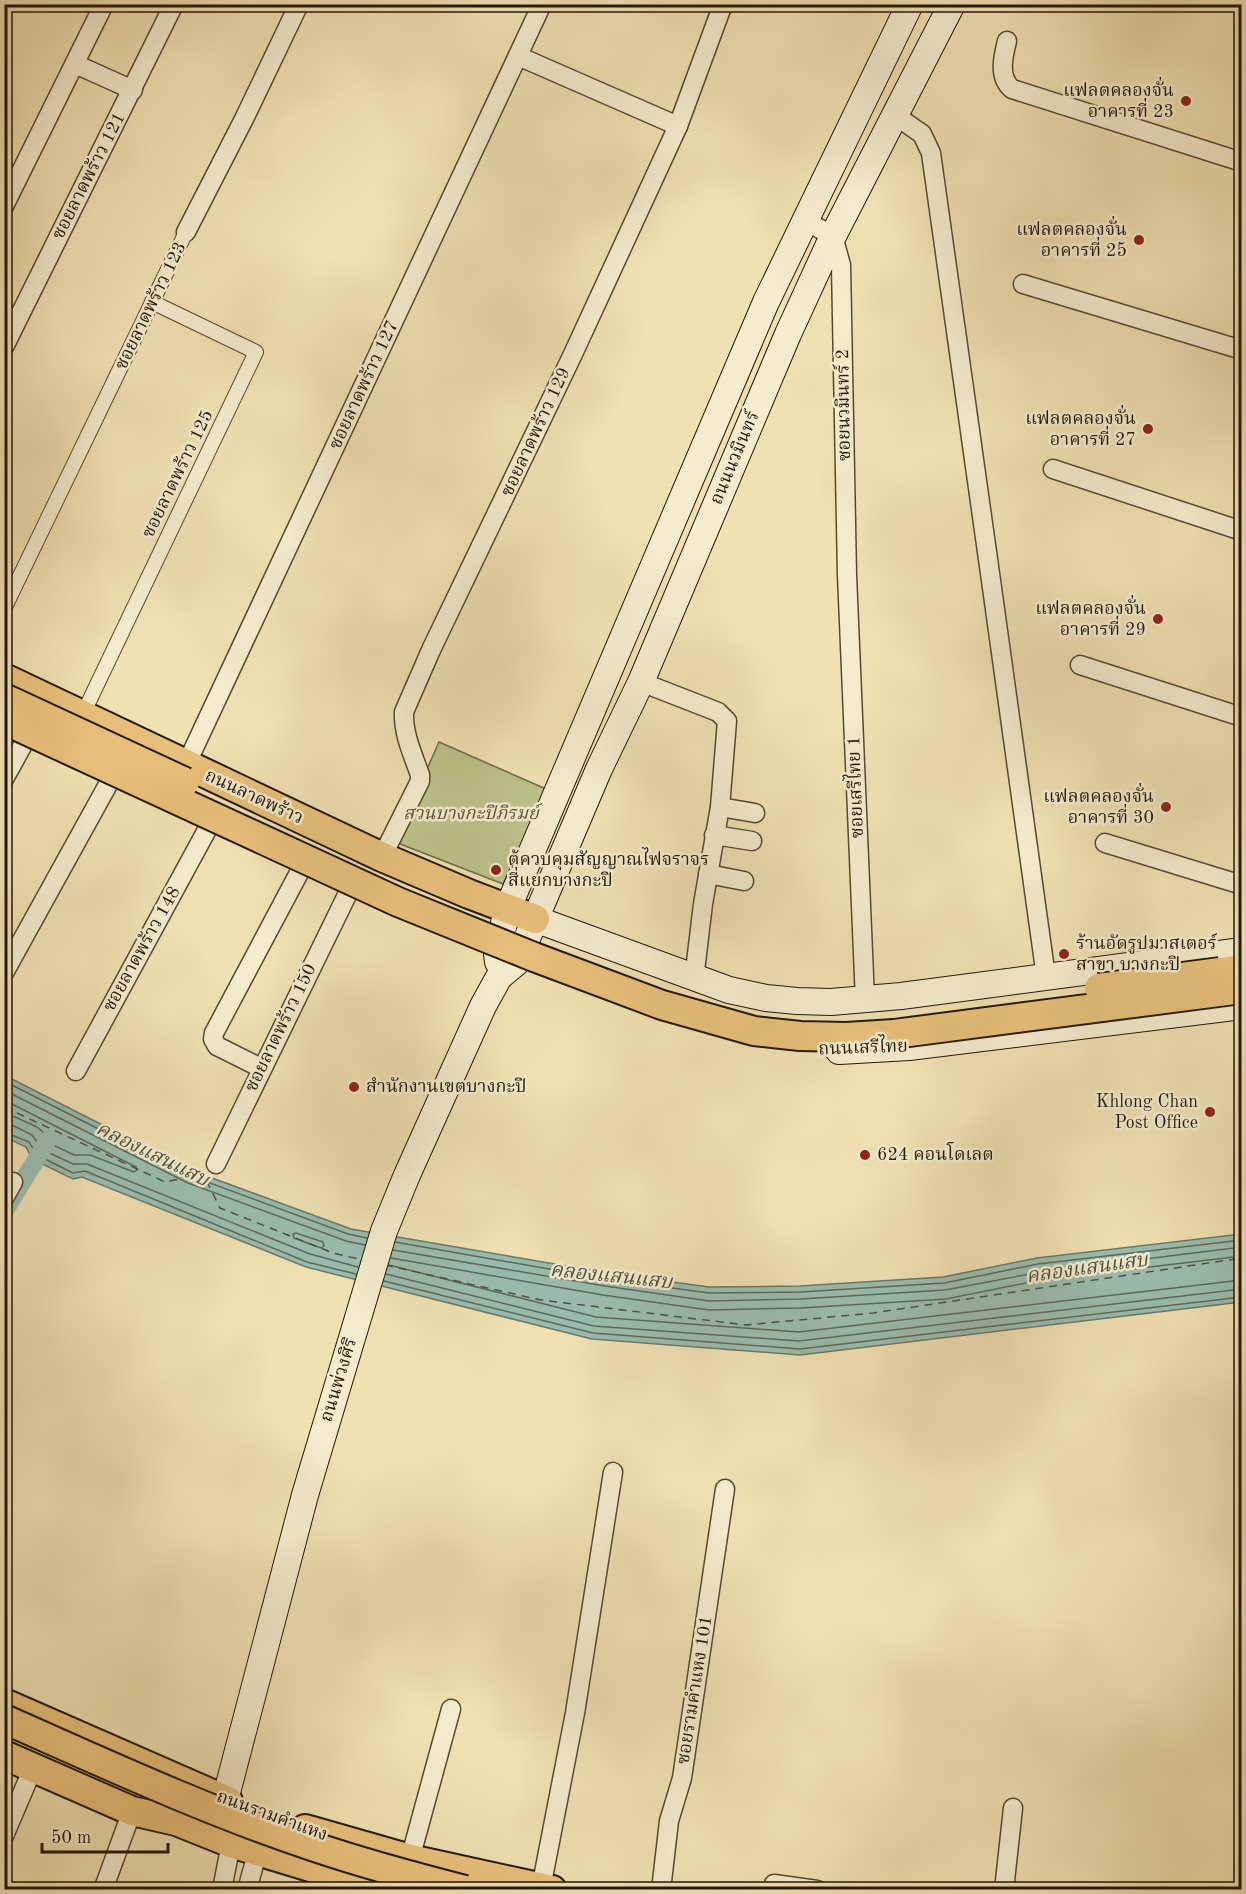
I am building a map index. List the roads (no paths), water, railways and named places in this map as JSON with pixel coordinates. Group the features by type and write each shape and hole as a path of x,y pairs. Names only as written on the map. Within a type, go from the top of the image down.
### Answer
{"main road":[{"name":"ถนนนวมินทร์","path":"507,910 745,350 804,220 910,4"},
{"name":"ถนนนวมินทร์","path":"535,920 641,682 788,334 833,236 952,4"},
{"name":"ถนนลาดพร้าว","path":"4,678 382,857 507,910"},
{"path":"4,698 406,885 609,966 693,994 754,1011 801,1017 891,1014 1234,977"},
{"path":"589,718 618,731"},
{"path":"4,720 336,875 466,930 662,1005 754,1031 800,1036 846,1037 894,1034 1234,977"},
{"path":"15,737 348,894 504,964"},
{"path":"507,910 729,990 766,998 831,1002 865,1000 1242,951"},
{"name":"ถนนพ่วงศิริ","path":"504,964 507,910"},
{"name":"ถนนพ่วงศิริ","path":"225,1800 305,1495 384,1233 416,1154 483,1006 504,964 535,920"},
{"name":"ถนนเสรีไทย","path":"504,964 698,1028 755,1043 809,1050 909,1047 1242,1006"},
{"name":"ถนนรามคำแหง","path":"4,1703 256,1812 330,1837 410,1859 547,1889"},
{"name":"ถนนรามคำแหง","path":"4,1719 113,1767 311,1846 465,1890"},
{"name":"ถนนรามคำแหง","path":"4,1734 38,1760 132,1811 176,1821"},
{"name":"ถนนรามคำแหง","path":"4,1755 38,1760 120,1789 176,1821 231,1843 372,1888"},
{"path":"225,1800 231,1843"},
{"path":"231,1843 256,1812"}],"street":[{"path":"4,206 104,4"},
{"name":"ซอยลาดพร้าว 121","path":"4,347 174,4"},
{"name":"ซอยลาดพร้าว 123","path":"4,609 299,4"},
{"name":"ซอยลาดพร้าว 127","path":"186,765 542,4"},
{"name":"ซอยลาดพร้าว 129","path":"382,857 420,781 403,722 404,712 431,650 568,364 678,126 723,4"},
{"path":"1007,41 1003,69 1005,80 1012,89 1242,162"},
{"path":"518,56 678,126"},
{"path":"75,64 133,90"},
{"path":"896,116 922,134 931,153 1046,977"},
{"path":"804,220 833,236"},
{"name":"ซอยนวมินทร์ 2","path":"833,236 841,265 847,575"},
{"path":"1023,284 1242,350"},
{"name":"ซอยลาดพร้าว 125","path":"82,716 256,352 153,302"},
{"path":"1053,470 1242,531"},
{"name":"ซอยเสรีไทย 1","path":"847,575 865,1000"},
{"path":"1080,665 1242,717"},
{"path":"641,682 718,712 726,718 720,807 708,874 694,979"},
{"path":"4,779 15,737"},
{"path":"4,973 110,781"},
{"path":"720,807 755,813"},
{"name":"ซอยลาดพร้าว 148","path":"76,1071 208,828"},
{"path":"714,835 752,840"},
{"path":"1106,843 1242,885"},
{"path":"261,1068 217,1046 213,1039 214,1033 300,871"},
{"path":"708,874 744,881"},
{"name":"ซอยลาดพร้าว 150","path":"216,1164 348,894"},
{"path":"547,1889 613,1472"},
{"name":"ซอยรามคำแหง 101","path":"662,1890 666,1838 682,1778 725,1489"},
{"path":"410,1859 452,1709"},
{"path":"4,1836 38,1760"},
{"path":"1004,1890 1012,1808"},
{"path":"103,1890 132,1811"},
{"path":"222,1890 231,1843"},
{"path":"247,1890 258,1850"},
{"path":"774,1884 817,1890"}],"water":[{"name":"คลองแสนแสบ","path":"4,1075 193,1171 351,1229 607,1273 709,1287 800,1286 943,1277 1037,1258 1241,1234 1241,1302 800,1355 592,1339 306,1267 82,1177 73,1179 32,1159 26,1147 5,1137"}],"waterway":[{"path":"4,1212 48,1140"}],"place":[{"name":"แฟลตคลองจั่น อาคารที่ 23","path":"1186,101"},
{"name":"แฟลตคลองจั่น อาคารที่ 25","path":"1139,240"},
{"name":"แฟลตคลองจั่น อาคารที่ 27","path":"1148,429"},
{"name":"แฟลตคลองจั่น อาคารที่ 29","path":"1158,619"},
{"name":"แฟลตคลองจั่น อาคารที่ 30","path":"1166,807"},
{"name":"ตู้ควบคุมสัญญาณไฟจราจร สี่แยกบางกะปิ","path":"496,870"},
{"name":"ร้านอัดรูปมาสเตอร์ สาขา บางกะปิ","path":"1064,954"},
{"name":"สำนักงานเขตบางกะปิ","path":"354,1087"},
{"name":"Khlong Chan Post Office","path":"1210,1112"},
{"name":"624 คอนโดเลต","path":"865,1155"}],"park label":[{"name":"สวนบางกะปิภิรมย์","path":"471,814"}]}
